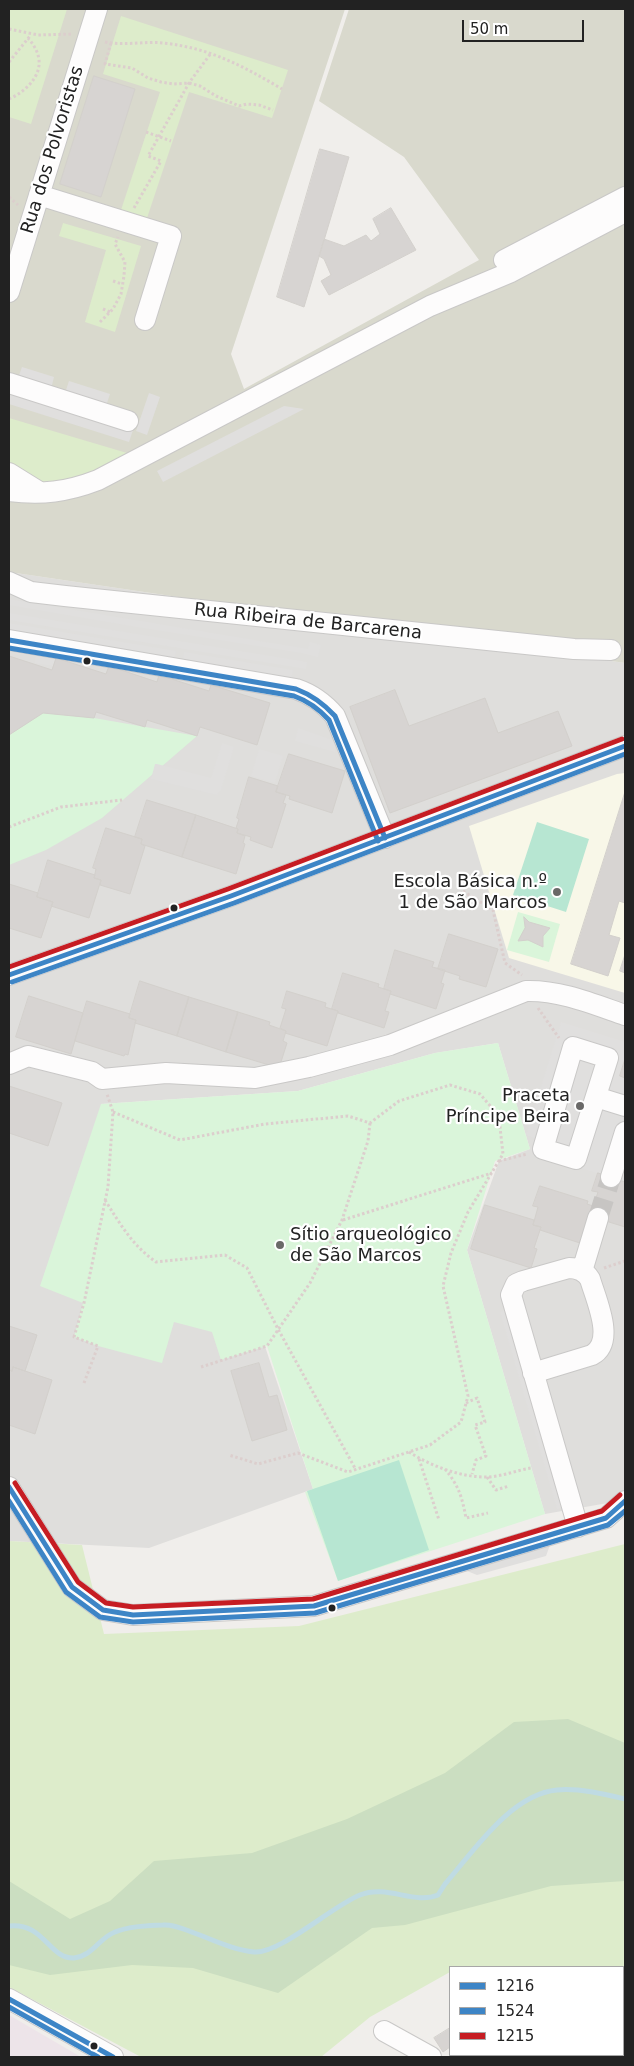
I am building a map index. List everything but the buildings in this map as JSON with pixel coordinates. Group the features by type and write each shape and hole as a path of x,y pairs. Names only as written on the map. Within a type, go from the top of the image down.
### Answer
{"street":[{"name":"Rua dos Polvoristas","path":"9,292 97,9"},
{"path":"39,195 171,236 145,320"},
{"path":"430,306 465,281 625,196"},
{"path":"9,490 42,493 60,492 98,480 430,306 511,272 625,212"},
{"path":"9,383 128,421"},
{"path":"9,473 42,493"},
{"name":"Rua Ribeira de Barcarena","path":"9,582 31,592 65,596 574,650 611,650"},
{"path":"9,640 305,692 328,707 335,716 385,838"},
{"path":"9,975 231,896 625,746"},
{"path":"9,1064 28,1056 92,1072 102,1079 166,1073 255,1078 300,1069 390,1045 534,991 583,1000 625,1015"},
{"path":"573,1047 608,1058 576,1159 543,1149 573,1047"},
{"path":"596,1097 625,1106"},
{"path":"611,1177 625,1132"},
{"path":"582,1271 598,1218"},
{"path":"533,1373 592,1355 599,1351 602,1346 604,1332 590,1279 582,1271 569,1268 523,1281 516,1284 512,1296 533,1373 578,1527"},
{"path":"9,1487 72,1587 103,1610 133,1615 314,1606 606,1518 625,1501"},
{"path":"9,1999 113,2057"},
{"path":"384,2031 431,2057"}],"path":[{"path":"9,29 32,34 75,34 111,43 166,43 188,46 211,53 238,65 282,89"},
{"path":"9,62 32,34"},
{"path":"9,99 22,93 35,76 39,61 36,48 28,38"},
{"path":"111,43 104,64 132,68 148,78 162,82 174,84 189,83 200,86 230,104 239,106 247,104 259,105 273,110"},
{"path":"100,322 110,312 120,294 122,284 125,262 115,244 161,161 148,156 189,83 211,53"},
{"path":"146,132 171,141"},
{"path":"113,281 122,284"},
{"path":"103,309 110,312"},
{"path":"9,827 61,807 122,800"},
{"path":"464,891 493,910 505,963 534,991 560,1040 573,1047"},
{"path":"84,1383 98,1346 74,1337 84,1303 106,1200 113,1112 102,1079"},
{"path":"201,1367 267,1346 310,1283 342,1220 368,1141 370,1123 400,1101 450,1085 480,1094 492,1108 500,1127 503,1154 468,1212 451,1254 443,1286 468,1396 461,1422 430,1445 348,1472 298,1453 258,1464 229,1455"},
{"path":"113,1112 180,1140 265,1124 348,1116 370,1123"},
{"path":"499,1161 543,1149"},
{"path":"342,1220 493,1173"},
{"path":"106,1200 127,1236 143,1253 156,1262 225,1256 247,1268 278,1329 356,1470"},
{"path":"466,1404 477,1398 486,1422 475,1426 486,1456 476,1460 472,1474"},
{"path":"408,1452 427,1464 486,1476 531,1468"},
{"path":"419,1459 439,1520"},
{"path":"445,1469 456,1482 466,1518 488,1513"},
{"path":"486,1476 496,1490 509,1486"}],"shaded area":[{"path":"9,9 345,9 231,354 244,389 479,260 404,157 319,101 349,9 625,9 625,663 9,572"},
{"path":"22,367 54,377 51,389 18,378"},
{"path":"69,381 110,394 106,406 65,393"},
{"path":"9,391 133,430 129,442 9,404"},
{"path":"149,393 160,397 147,435 136,431"},
{"path":"284,406 304,409 163,482 157,471"},
{"path":"9,572 625,663 625,1500 545,1514 467,1250 499,1161 530,1149 498,1043 435,1053 298,1091 101,1104 246,1290 313,1489 149,1548 9,1541"},
{"path":"9,599 308,649 310,642 321,645 318,657 9,605"},
{"path":"9,613 307,662 306,669 9,620"},
{"path":"9,623 176,651 174,662 9,634"},
{"path":"36,652 74,658 72,669 35,663"},
{"path":"184,652 293,670 291,681 182,663"},
{"path":"298,728 335,741 335,752 295,741"},
{"path":"222,743 234,747 221,790 217,795 151,779 155,764 211,778"},
{"path":"259,749 283,756 275,783 251,776"},
{"name":"Escola Básica n.º 1 de São Marcos","path":"625,773 625,993 509,958 469,826 617,774"},
{"name":"Praceta Príncipe Beira","path":"561,1022 625,1042 625,1059 620,1076 625,1078 625,1182 533,1153 537,1139 526,1135"},
{"path":"512,1309 569,1507 557,1509 500,1312"},
{"path":"550,1545 546,1556 477,1575 467,1571 461,1572"},
{"path":"9,2015 81,2057 9,2057"}],"green space":[{"path":"9,9 67,9 31,124 9,117"},
{"path":"121,16 288,70 272,118 189,92 147,218 121,210 160,92 103,74"},
{"path":"63,223 141,246 115,332 85,322 106,250 59,236"},
{"path":"9,418 127,453 83,480 47,488 23,477 9,463"},
{"path":"43,713 94,718 197,736 102,818 46,850 9,865 9,735"},
{"path":"537,822 589,839 566,912 513,895"},
{"path":"518,912 560,924 549,962 507,950"},
{"path":"498,1043 530,1149 495,1161 467,1250 545,1514 338,1581 305,1492 313,1489 267,1346 221,1360 212,1332 174,1322 162,1363 98,1346 74,1337 83,1303 40,1286 101,1104 298,1091 435,1053"},
{"path":"399,1460 429,1550 338,1581 307,1491"},
{"path":"9,1541 82,1545 104,1634 299,1626 625,1544 625,2057 542,2056 624,2056 624,1966 449,1966 449,1973 370,2017 321,2057 141,2057 9,1987"},
{"path":"568,1719 625,1743 625,1881 551,1886 405,1925 372,1928 278,1993 193,1968 132,1965 50,1975 9,1965 9,1881 70,1919 110,1901 154,1861 252,1853 347,1819 445,1773 514,1722"}],"waterway":[{"path":"9,1926 21,1926 30,1929 58,1953 65,1957 74,1958 86,1954 110,1934 120,1930 158,1925 176,1926 237,1949 254,1952 265,1951 292,1938 335,1909 360,1895 370,1892 419,1898 438,1895 494,1826 524,1802 540,1794 557,1790 574,1790 600,1793 625,1799"}],"tunnel":[{"path":"598,1218 611,1177"}],"transit line":[{"name":"1216","path":"9,640 296,689 307,694 335,716 385,838"},
{"name":"1524","path":"9,648 294,696 304,700 329,720 378,841"},
{"name":"1215","path":"9,967 228,889 622,739"},
{"name":"1216","path":"9,975 231,896 625,746"},
{"name":"1524","path":"12,982 234,903 625,754"},
{"name":"1215","path":"15,1483 78,1582 106,1603 133,1607 313,1599 602,1511 620,1495"},
{"name":"1216","path":"9,1487 72,1587 103,1610 133,1615 314,1606 606,1518 625,1501"},
{"name":"1524","path":"9,1501 66,1592 100,1617 133,1622 315,1613 608,1525 625,1511"},
{"name":"1216","path":"9,1999 113,2057"},
{"name":"1524","path":"9,2007 98,2057"}],"place":[{"name":"Escola Básica n.º 1 de São Marcos","path":"557,892"},
{"name":"Praceta Príncipe Beira","path":"580,1106"},
{"name":"Sítio arqueológico de São Marcos","path":"280,1245"}]}
